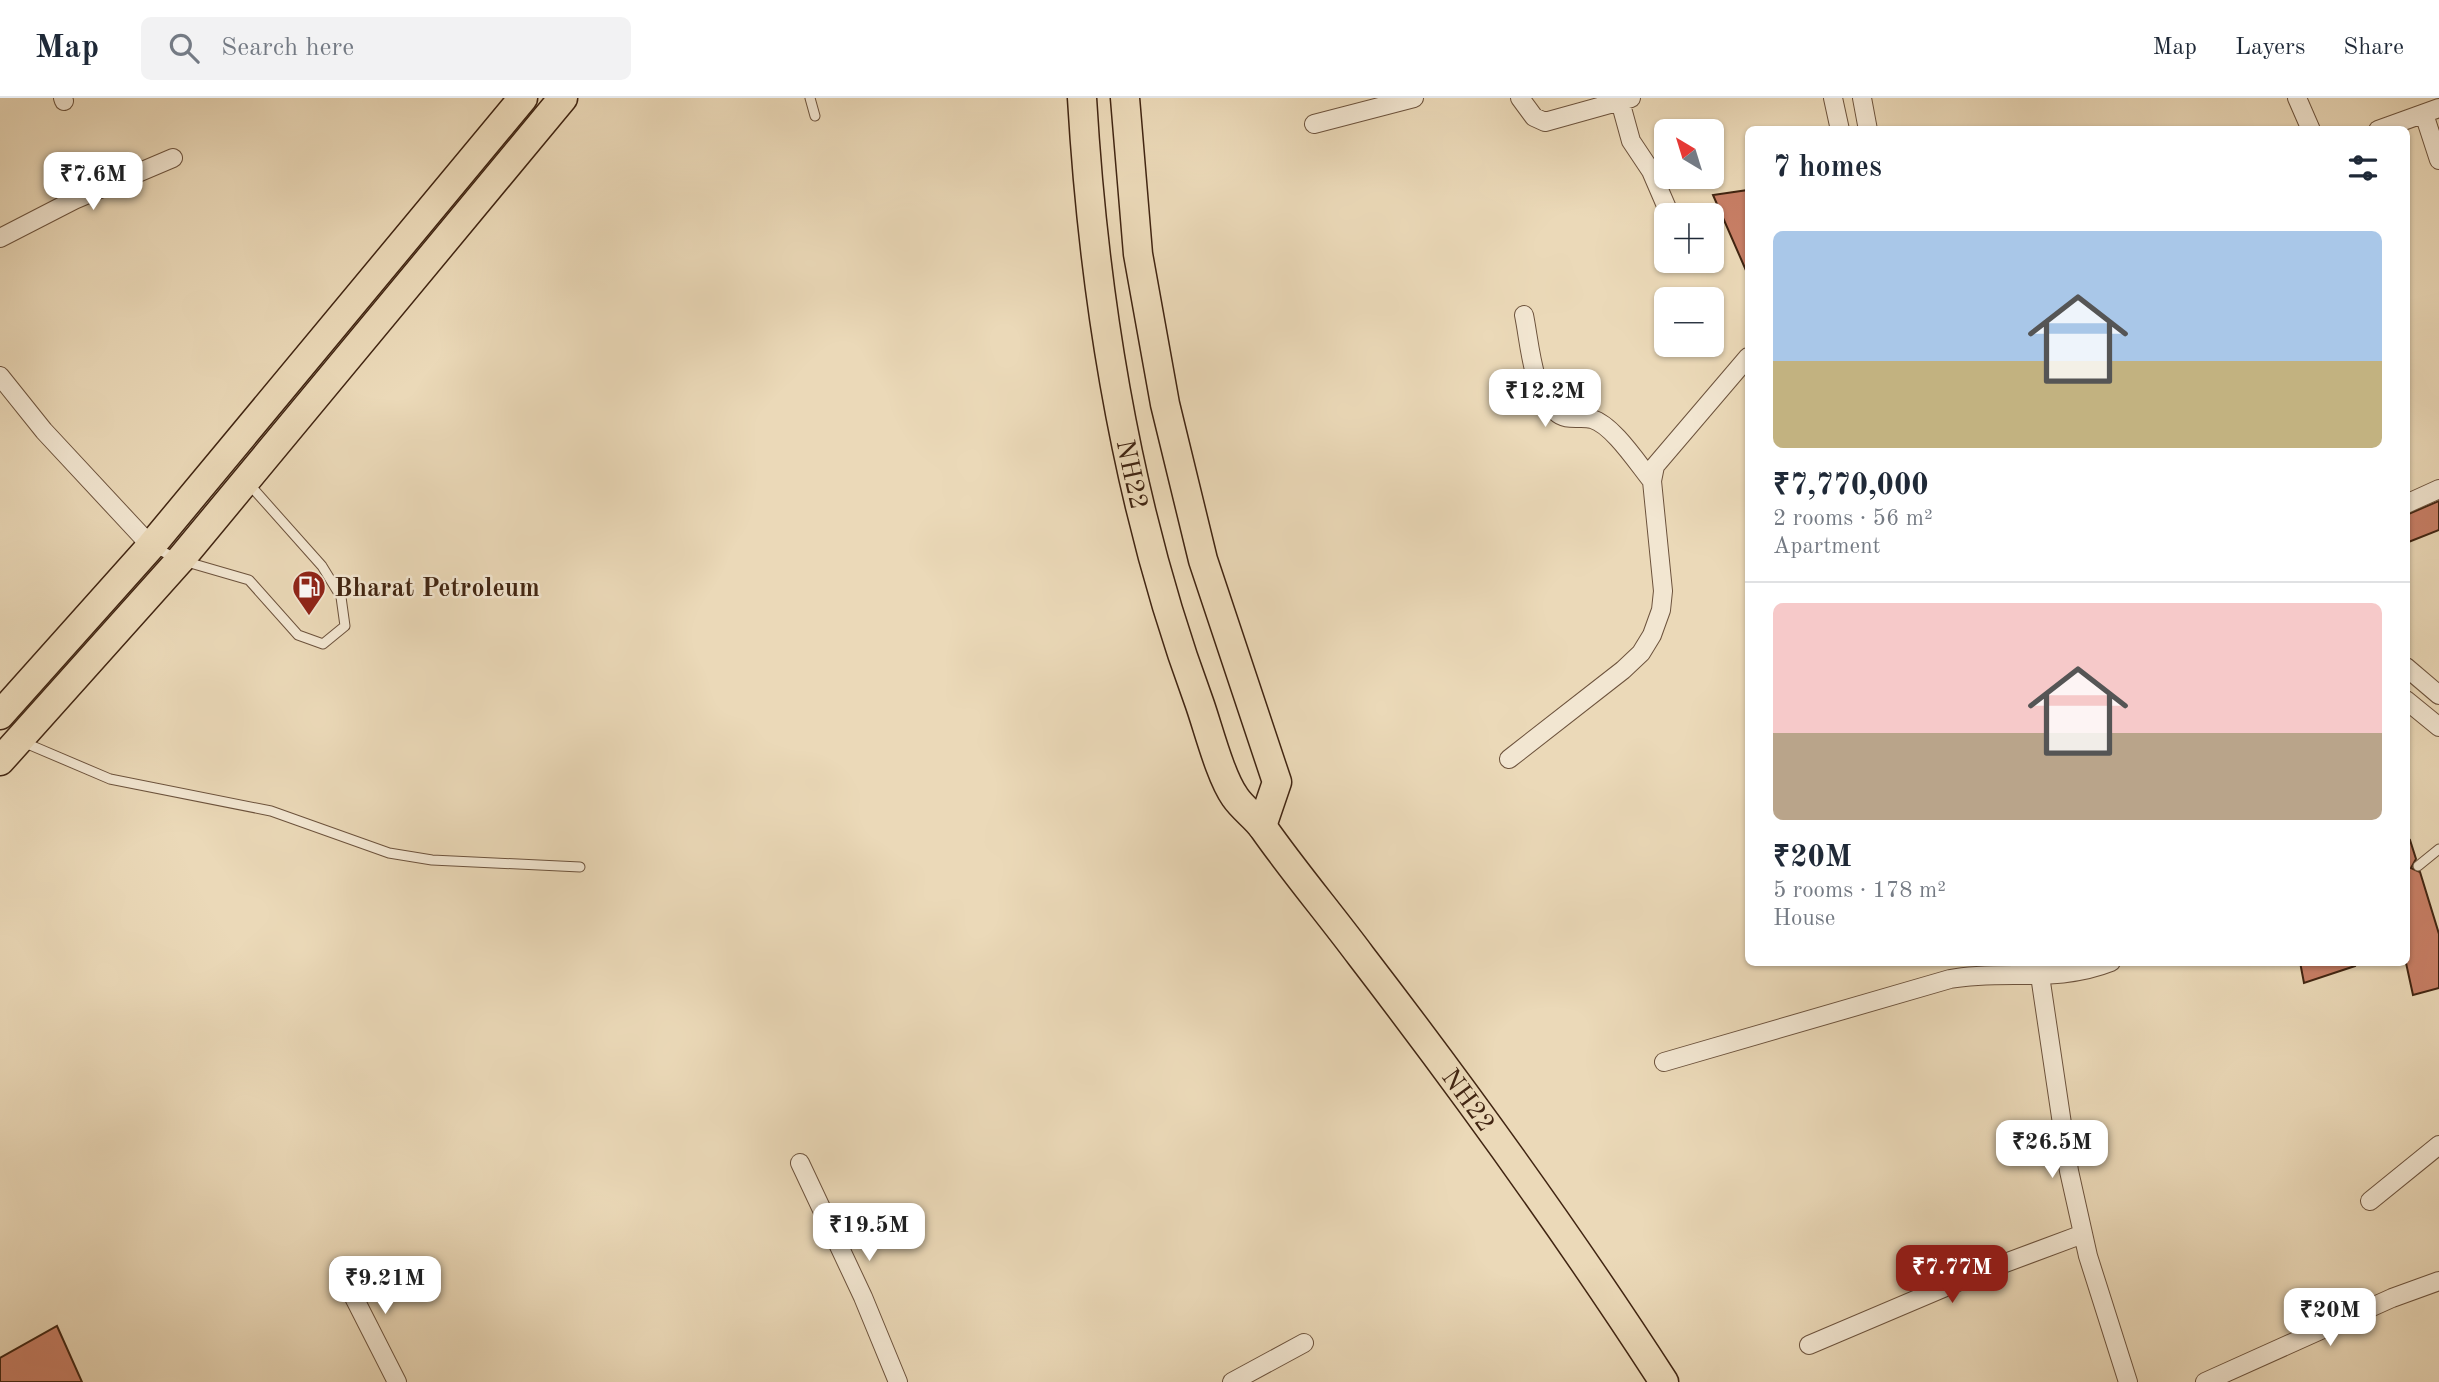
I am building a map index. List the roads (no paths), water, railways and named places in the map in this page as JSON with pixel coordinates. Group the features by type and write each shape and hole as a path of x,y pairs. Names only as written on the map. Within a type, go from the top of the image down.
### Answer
{"highway":[{"path":"0,715 151,546 523,98"},
{"path":"9,751 180,560 563,98"},
{"name":"NH22","path":"1082,98 1086,165 1114,384 1151,554 1180,650 1234,796 1262,826 1284,860 1360,955 1577,1248 1664,1382"},
{"name":"NH22","path":"1125,98 1138,254 1165,404 1203,560 1277,782 1262,826"}],"street":[{"path":"1314,124 1414,98"},
{"path":"1520,98 1534,117 1545,122 1625,100 1631,141 1651,171 1665,203"},
{"path":"1833,98 1839,126"},
{"path":"1862,98 1867,126"},
{"path":"2297,98 2309,126"},
{"path":"2389,126 2432,111 2439,160"},
{"path":"0,238 88,194 173,158"},
{"path":"1524,316 1540,386 1557,414 1569,418 1593,419 1605,427 1652,481"},
{"path":"1510,759 1623,670 1641,653 1652,635 1661,610 1663,591 1652,481 1654,466 1665,450 1745,360"},
{"path":"0,376 6,394 151,546"},
{"path":"2410,502 2439,489"},
{"path":"2410,670 2439,695"},
{"path":"2410,703 2439,727"},
{"path":"1664,1062 1950,979 1976,974 2040,970 2089,971 2101,966"},
{"path":"2040,970 2070,1171 2083,1234 2128,1382"},
{"path":"2370,1200 2439,1145"},
{"path":"800,1163 848,1264 898,1382"},
{"path":"1809,1345 1981,1272 2083,1234"},
{"path":"339,1268 397,1382"},
{"path":"2205,1382 2392,1298 2439,1281"},
{"path":"1232,1382 1304,1343"}],"lane":[{"path":"810,98 816,116"},
{"path":"151,546 180,560 249,580 298,635 323,644 345,626 341,597 322,566 245,480"},
{"path":"9,751 110,779 271,811 389,853 432,860 580,867"},
{"path":"2418,866 2439,849"}],"place":[{"name":"Bharat Petroleum","path":"309,617"}]}
